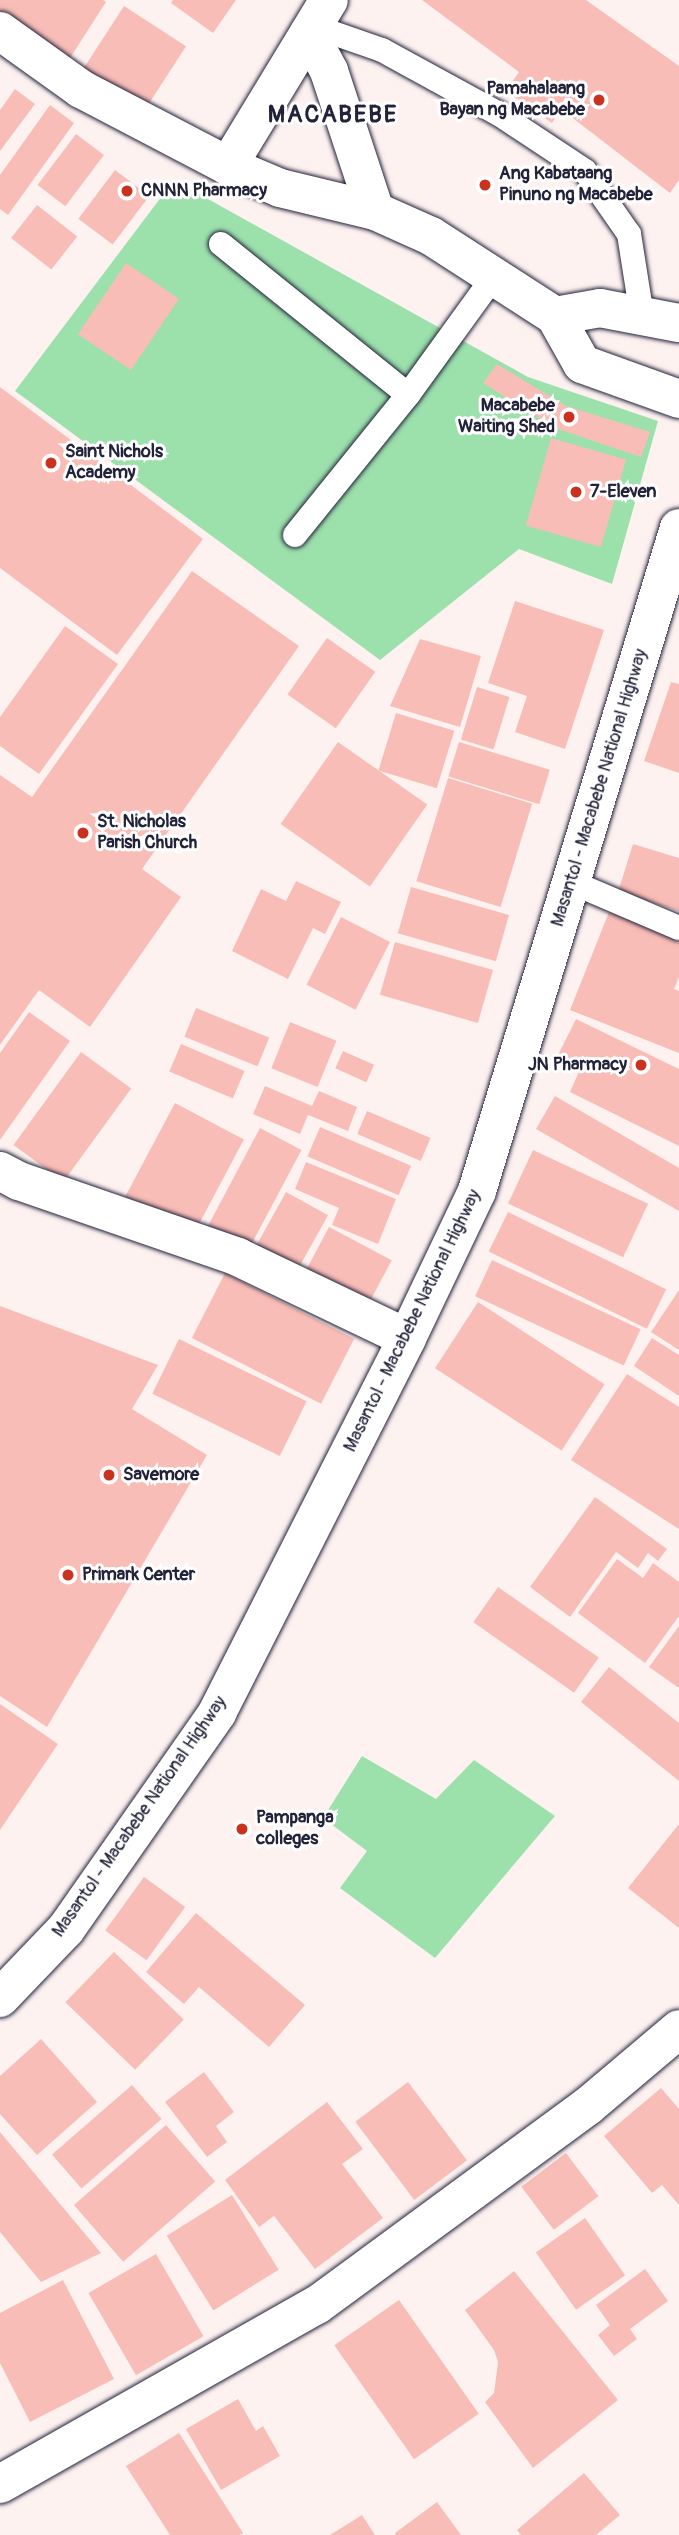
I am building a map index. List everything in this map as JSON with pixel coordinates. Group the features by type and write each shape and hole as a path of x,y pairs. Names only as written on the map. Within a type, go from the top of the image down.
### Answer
{"street":[{"path":"228,166 317,20"},
{"path":"317,20 329,71 375,211"},
{"path":"0,30 81,89 228,166 280,188 375,211 431,236 555,316 582,364 679,399"},
{"path":"555,316 600,308 679,323"},
{"name":"Masantol - Macabebe National Highway","path":"0,1998 65,1929 217,1713 407,1338 477,1191 679,528"},
{"path":"0,1171 19,1181 238,1257 407,1338"},
{"path":"0,2484 317,2305 588,2106 679,2029"}],"lane":[{"path":"317,20 382,50 499,114 585,171 629,234 642,316"},
{"path":"221,244 408,395"},
{"path":"295,535 408,395 495,275"},
{"path":"571,882 679,928"}],"green space":[{"path":"174,180 528,377 658,421 612,584 519,549 380,660 15,391"},
{"path":"362,1756 436,1799 474,1760 555,1816 435,1958 340,1888 367,1851 323,1818"}],"building":[{"path":"0,0 106,2 70,58 0,13"},
{"path":"173,0 236,0 213,33 171,3"},
{"name":"Pamahalaang Bayan ng Macabebe","path":"422,0 586,0 679,66 679,180 670,193 561,109 552,123 506,91 519,72"},
{"path":"124,6 186,46 145,109 83,69"},
{"path":"15,89 35,104 0,151 0,110"},
{"path":"50,105 74,123 8,215 0,209 0,175"},
{"path":"76,134 104,155 65,206 37,185"},
{"path":"115,170 149,196 113,245 78,219"},
{"path":"37,205 77,236 51,269 11,238"},
{"path":"126,263 179,299 131,370 78,334"},
{"name":"Macabebe Waiting Shed","path":"497,364 566,406 650,432 641,457 555,428 483,383"},
{"name":"Saint Nichols Academy","path":"0,387 203,539 117,655 0,568"},
{"name":"7-Eleven","path":"551,438 626,459 601,547 526,525"},
{"name":"St. Nicholas Parish Church","path":"192,571 299,646 142,869 181,897 90,1027 39,990 0,1045 0,775 32,797"},
{"path":"515,601 604,630 565,749 515,732 527,696 488,683"},
{"path":"65,626 118,664 39,774 0,746 0,717"},
{"path":"327,638 375,672 336,728 287,695"},
{"path":"420,639 481,656 460,727 390,706"},
{"path":"671,682 679,684 679,773 644,761"},
{"path":"477,687 510,697 493,750 461,740"},
{"path":"396,713 454,731 437,788 378,770"},
{"path":"338,742 427,805 370,886 281,824"},
{"path":"459,742 550,770 539,804 448,776"},
{"path":"448,778 532,804 501,907 416,881"},
{"path":"633,844 679,858 679,911 618,892"},
{"path":"296,881 341,902 325,934 313,928 288,979 232,951 261,889 286,901"},
{"path":"411,887 509,915 496,961 398,933"},
{"path":"609,912 679,939 679,977 674,989 679,991 679,1053 570,1010"},
{"path":"341,917 390,942 356,1010 306,985"},
{"path":"395,942 493,970 478,1023 380,995"},
{"path":"196,1008 269,1038 258,1066 184,1037"},
{"path":"29,1012 70,1041 0,1140 0,1053"},
{"path":"576,1019 679,1069 679,1146 570,1092 581,1067 558,1055"},
{"path":"290,1022 336,1041 318,1087 271,1068"},
{"path":"181,1044 245,1071 233,1099 169,1072"},
{"path":"343,1051 374,1065 366,1082 335,1068"},
{"path":"81,1052 131,1088 64,1181 13,1145"},
{"path":"265,1086 312,1106 319,1091 357,1107 348,1131 308,1115 300,1134 253,1114"},
{"path":"555,1096 679,1168 679,1211 536,1129"},
{"path":"175,1103 244,1140 194,1233 125,1197"},
{"path":"367,1111 431,1138 421,1161 357,1134"},
{"path":"320,1127 411,1166 399,1195 307,1156"},
{"path":"260,1128 301,1150 247,1252 206,1230"},
{"path":"533,1150 648,1204 623,1257 508,1203"},
{"path":"306,1162 396,1199 378,1244 332,1225 339,1208 295,1189"},
{"path":"286,1192 328,1215 294,1276 252,1253"},
{"path":"508,1212 666,1289 647,1329 489,1252"},
{"path":"329,1227 392,1260 367,1307 304,1274"},
{"path":"492,1260 641,1329 624,1366 475,1296"},
{"path":"225,1273 354,1339 321,1404 192,1338"},
{"path":"679,1290 679,1350 651,1332"},
{"path":"478,1302 605,1384 562,1450 435,1368"},
{"name":"Primark Center","path":"0,1306 158,1365 132,1409 207,1455 47,1727 0,1696"},
{"path":"652,1338 679,1355 679,1396 634,1366"},
{"path":"179,1339 307,1401 280,1456 152,1394"},
{"path":"627,1374 679,1407 679,1529 571,1460"},
{"path":"595,1497 667,1549 658,1561 648,1553 638,1568 616,1552 570,1617 530,1587"},
{"path":"617,1559 643,1578 653,1563 679,1582 679,1616 645,1663 578,1613"},
{"path":"498,1587 599,1658 574,1693 473,1622"},
{"path":"679,1626 679,1688 649,1667"},
{"path":"609,1667 679,1723 679,1781 581,1702"},
{"path":"0,1704 58,1744 0,1830"},
{"path":"679,1824 679,1928 628,1888"},
{"path":"144,1877 185,1907 146,1960 105,1930"},
{"path":"196,1913 305,2005 269,2047 199,1987 184,2004 146,1972"},
{"path":"114,1952 184,2019 135,2070 65,2002"},
{"path":"41,2039 97,2102 37,2155 0,2114 0,2076"},
{"path":"204,2072 234,2112 216,2126 227,2142 207,2157 165,2102"},
{"path":"408,2082 467,2160 414,2200 355,2122"},
{"path":"132,2085 162,2119 82,2189 52,2155"},
{"path":"661,2088 679,2109 679,2205 662,2185 652,2193 604,2136"},
{"path":"327,2102 363,2149 342,2164 383,2218 315,2269 274,2216 259,2227 225,2180"},
{"path":"166,2125 215,2182 123,2262 74,2205"},
{"path":"0,2132 101,2253 41,2282 0,2232"},
{"path":"566,2153 598,2196 554,2230 521,2187"},
{"path":"232,2195 279,2270 213,2310 167,2236"},
{"path":"585,2218 625,2275 576,2310 536,2252"},
{"path":"156,2254 204,2336 136,2375 88,2293"},
{"path":"645,2269 668,2301 630,2329 637,2339 614,2356 598,2335 610,2325 596,2305"},
{"path":"514,2271 618,2400 533,2468 485,2402 494,2393 498,2362 494,2350 465,2310"},
{"path":"63,2280 114,2379 30,2422 0,2363 0,2313"},
{"path":"399,2300 479,2414 414,2459 334,2345"},
{"path":"238,2399 256,2431 263,2426 280,2456 221,2490 186,2429"},
{"path":"179,2433 243,2533 240,2535 170,2535 126,2466"},
{"path":"584,2473 620,2515 596,2535 521,2535 517,2530"},
{"path":"437,2502 461,2535 396,2535 395,2533"},
{"path":"362,2515 375,2535 330,2535"}],"place":[{"name":"Pamahalaang Bayan ng Macabebe","path":"599,100"},
{"name":"Ang Kabataang Pinuno ng Macabebe","path":"485,185"},
{"name":"CNNN Pharmacy","path":"127,191"},
{"name":"Macabebe Waiting Shed","path":"569,417"},
{"name":"Saint Nichols Academy","path":"51,463"},
{"name":"7-Eleven","path":"576,492"},
{"name":"St. Nicholas Parish Church","path":"83,833"},
{"name":"JN Pharmacy","path":"641,1065"},
{"name":"Savemore","path":"109,1475"},
{"name":"Primark Center","path":"68,1575"},
{"name":"Pampanga colleges","path":"242,1829"}],"district":[{"name":"MACABEBE","path":"333,115"}]}
